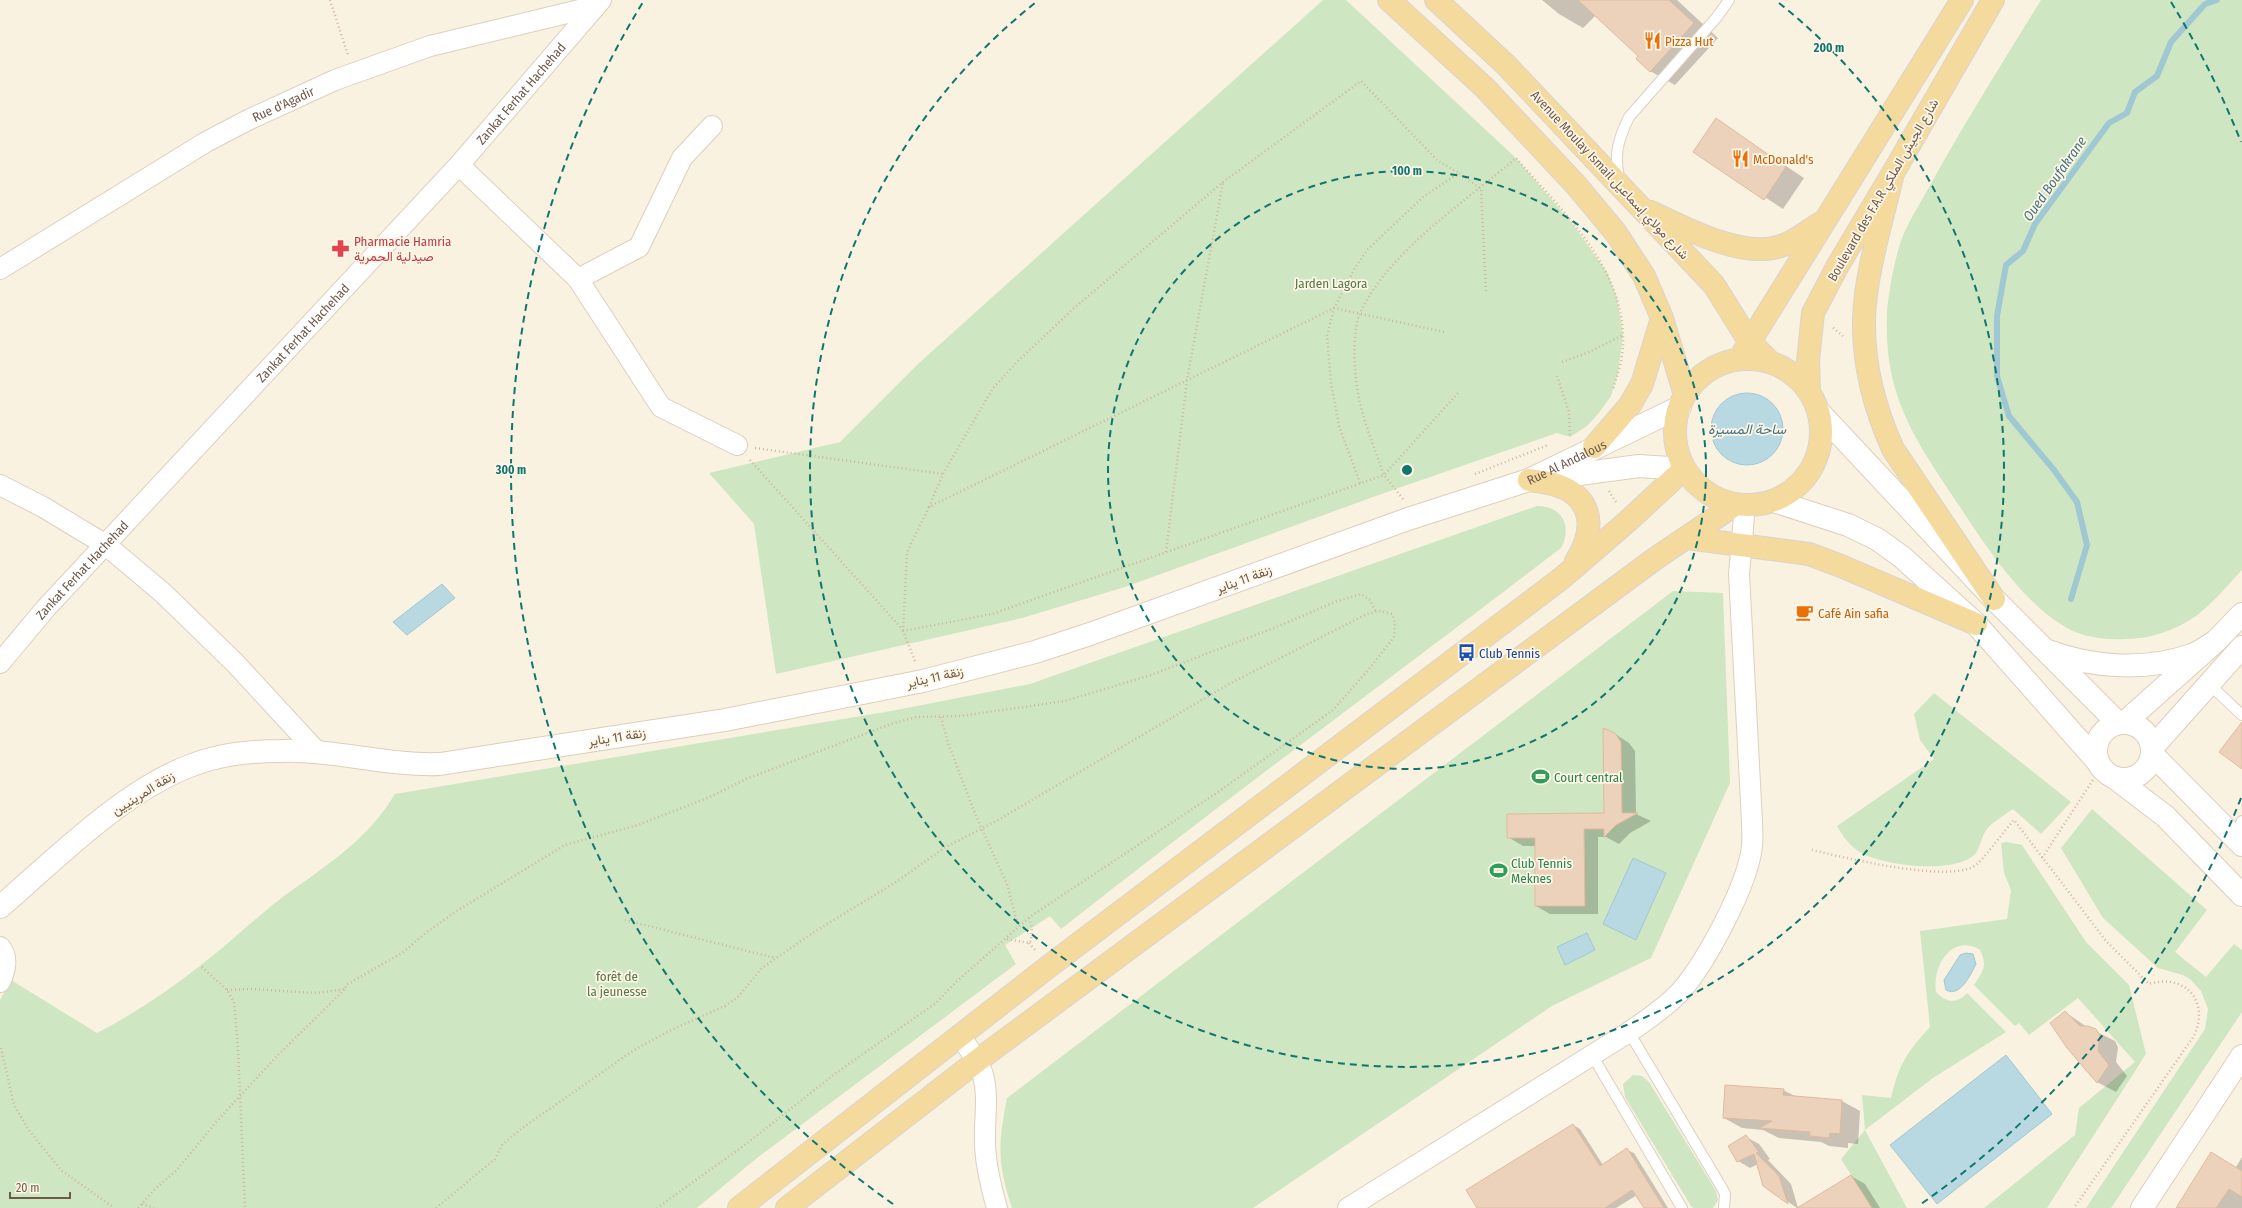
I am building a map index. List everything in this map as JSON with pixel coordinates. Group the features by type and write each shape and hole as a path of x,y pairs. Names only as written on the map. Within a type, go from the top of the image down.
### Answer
{"main road":[{"path":"1389,0 1484,88 1576,185 1616,233 1644,276 1662,318 1682,401"},
{"name":"Avenue Moulay Ismail شارع مولاي إسماعيل","path":"1436,0 1506,65 1714,285 1744,350"},
{"path":"1962,0 1744,350 1699,378 1682,401 1676,426 1677,445 1684,469 1696,484 1713,496 1740,505 1774,501 1848,525 1877,539 1902,557 1976,624 2104,769 2165,816 2242,895"},
{"name":"Boulevard des F.A.R شارع الجيش الملكي","path":"1809,390 1808,361 1813,313 1836,267 1894,173 1993,0"},
{"path":"1894,173 1869,282 1864,318 1865,354 1871,387 1882,425 1893,449 1994,599"},
{"path":"1632,200 1697,235 1761,250 1790,243 1825,220"},
{"path":"1594,447 1630,405 1642,384 1662,318"},
{"path":"1744,350 1784,368 1798,378 1809,390 1819,412 1822,434 1818,455 1808,475 1792,490 1774,501"},
{"name":"Rue Al Andalous","path":"1528,480 1682,401"},
{"path":"1819,412 1994,599 2043,649 2121,723 2139,727 2150,740 2152,751 2240,835"},
{"name":"Rue Al Andalous","path":"1528,480 1640,466 1684,469"},
{"path":"739,1208 960,1036 1562,578 1684,469"},
{"path":"1528,480 1556,485 1569,490 1579,499 1586,511 1590,525 1588,538 1576,561 1562,578"},
{"name":"زنقة 11 يناير","path":"318,753 413,765 440,764 724,720 923,681 1035,652 1090,634 1401,522 1528,480"},
{"path":"787,1208 976,1061 1656,558 1740,505"},
{"path":"1687,538 1809,554 1841,566 1976,624"},
{"path":"2242,614 2216,642 2121,723 2101,734 2096,752 2104,769 2128,779 2140,775 2146,770 2152,751 2208,683 2242,646"},
{"path":"2043,649 2075,661 2132,666 2162,662 2192,654 2216,642"},
{"name":"زنقة المرينيين","path":"0,907 124,803 182,769 211,759 243,754 281,750 318,753"},
{"path":"2142,1208 2242,1056"}],"street":[{"name":"Rue d'Agadir","path":"0,269 206,142 248,120 354,73 430,46 598,3"},
{"name":"Zankat Ferhat Hachehad","path":"0,663 46,608 459,165 598,3"},
{"path":"578,279 639,247 682,158 712,126"},
{"path":"459,165 578,279 661,407 737,445"},
{"path":"0,485 43,507 106,545 163,593 236,664 318,753"},
{"path":"1348,1208 1592,1055 1661,1009 1680,991 1705,957 1729,910 1752,848 1740,574 1740,505"},
{"path":"0,947 5,957 6,966 0,982"},
{"path":"960,1036 983,1075 986,1090 984,1143 990,1183 997,1208"}],"lane":[{"path":"1632,200 1619,182 1616,153 1619,137 1629,117 1717,17 1729,0"},
{"path":"2208,683 2242,715"},
{"path":"1628,1032 1722,1188 1725,1194 1724,1208"},
{"path":"1592,1055 1682,1208"}],"path":[{"path":"330,0 354,73"},
{"path":"903,631 907,552 943,474 993,388 1018,361 1073,309 1223,182 1361,81 1438,161 1459,173 1481,189"},
{"path":"1404,500 1384,475 1364,415 1356,379 1355,340 1359,314 1373,291 1399,259 1423,236 1481,189 1516,158 1575,227 1608,274 1617,298 1623,335 1618,373 1611,396"},
{"path":"1360,483 1339,426 1331,383 1326,336 1334,308 1355,268 1367,250 1423,197 1459,173"},
{"path":"1166,552 1187,380 1223,182"},
{"path":"1481,189 1486,293"},
{"path":"929,507 1334,308 1444,332"},
{"path":"1562,362 1588,353 1623,335"},
{"path":"1557,376 1569,412 1570,437"},
{"path":"903,631 992,614 1384,475 1458,393"},
{"path":"1563,440 1576,433"},
{"path":"1469,476 1556,443"},
{"path":"737,445 943,474"},
{"path":"737,445 903,631 923,681"},
{"path":"1597,472 1628,520"},
{"path":"138,1208 156,1188 176,1171 199,1142 277,1056 345,989 346,985 402,953 426,932 455,912 565,845 638,824 864,733 916,717 941,717 1065,701 1116,687 1215,651 1335,602 1361,594 1370,600 1376,612"},
{"path":"436,1208 495,1159 502,1145 521,1129 634,1050 671,1030 725,1006 738,997 762,968 852,907 896,882 944,848 982,828 1228,684 1335,629 1380,610 1392,614 1395,623 1394,637 1369,669 1333,710 1218,792 1018,926 1007,939 957,981 936,1003 836,1073 746,1144 657,1208"},
{"path":"941,717 962,780 1007,884 1018,926"},
{"path":"2042,858 2104,769"},
{"path":"1812,850 1880,865 1932,872 1959,870 1976,865 2014,820 2037,848 2042,858 2106,941 2149,984 2160,980 2172,981 2183,986 2192,993 2200,1014 2194,1036 2074,1208"},
{"path":"1029,918 1032,927 1031,941 1029,943"},
{"path":"624,920 776,958"},
{"path":"1007,939 1029,943 1037,952"},
{"path":"202,967 227,990 234,1002 237,1021 239,1098 245,1208"},
{"path":"227,990 252,989 317,993 345,989"},
{"path":"1,1048 14,1105 28,1129 61,1170 114,1208"},
{"path":"142,1204 154,1208"}],"green space":[{"name":"Jarden Lagora","path":"1323,0 1346,0 1516,158 1575,227 1608,274 1617,298 1623,335 1618,373 1611,396 1598,414 1587,426 1570,437 1557,433 1387,492 1125,587 1022,618 776,674 754,524 709,473 840,442 918,364"},
{"path":"2041,0 2242,0 2242,570 2214,600 2196,616 2180,626 2162,633 2135,639 2104,639 2081,634 2067,628 2051,617 2021,590 1982,540 1916,438 1896,393 1890,368 1887,341 1887,311 1897,254 1902,238 1959,135"},
{"name":"forêt de la jeunesse","path":"1537,506 1553,509 1559,513 1563,519 1566,532 1561,548 1061,929 1050,916 1005,945 1016,964 757,1158 697,1208 0,1208 0,1000 11,980 97,1033 150,1002 176,984 210,958 275,903 325,867 356,842 370,828 395,794 891,711 1030,684"},
{"name":"Club Tennis Meknes","path":"1673,591 1723,593 1730,783 1651,958 1552,1006 1253,1208 1012,1208 1001,1165 1000,1153 1007,1098"},
{"path":"1934,693 2071,802 2041,834 2013,809 1994,822 1987,829 1977,852 1973,856 1962,862 1933,866 1916,866 1883,861 1858,851 1846,840 1837,826 1934,759 1920,740 1914,714"},
{"path":"2092,809 2207,910 2175,952 2206,977 2234,944 2242,950 2242,1012 2111,1208 2086,1208 2205,1029 2208,1009 2201,991 2190,979 2183,975 2158,968 2103,918 2061,848"},
{"path":"2006,842 2022,845 2086,942 2129,985 2146,1054 2047,1208 1984,1208 2075,1135 2079,1108 2135,1062 2078,998 2029,1035 2019,1023 2015,1026 1974,985 1980,976 1984,965 1980,950 1970,946 1961,946 1953,949 1946,955 1941,963 1937,972 1936,992 1947,1000 1951,1001 1955,1001 1963,997 1967,993 2006,1032 1933,1078 1865,1130 1862,1095 1891,1098 1897,1076 1905,1059 1915,1044 1930,1027 1920,931 2007,919 2011,890 2004,873 2001,843"},
{"path":"1633,1075 1642,1076 1649,1082 1716,1191 1718,1200 1713,1208 1693,1208 1691,1206 1625,1097 1623,1084"},
{"path":"1865,1130 1907,1208 1872,1208 1841,1159"}],"water":[{"name":"ساحة المسيرة","path":"1747,393 1761,396 1773,403 1780,415 1783,429 1780,443 1773,455 1761,462 1747,465 1733,462 1721,455 1714,443 1711,429 1714,415 1721,403 1733,396"},
{"path":"442,584 455,598 407,635 393,622"},
{"path":"1633,858 1666,873 1636,940 1603,924"},
{"path":"1587,933 1595,950 1565,965 1557,947"},
{"path":"1966,953 1973,954 1976,964 1960,988 1951,992 1946,990 1944,980 1960,955"},
{"path":"2006,1055 2052,1114 1937,1204 1890,1145"}],"building":[{"path":"1578,0 1669,0 1694,23 1650,72 1636,59 1638,56"},
{"name":"McDonald's","path":"1716,118 1786,167 1764,200 1693,152"},
{"path":"2242,722 2242,769 2219,752"},
{"path":"1603,728 1615,733 1621,742 1622,813 1638,813 1616,825 1604,837 1604,829 1584,829 1585,906 1535,906 1535,838 1507,838 1507,814 1604,813"},
{"path":"2065,1011 2080,1026 2088,1026 2096,1029 2100,1036 2098,1051 2109,1065 2097,1083 2067,1048 2050,1023"},
{"path":"1725,1085 1784,1089 1783,1095 1842,1100 1840,1134 1830,1133 1829,1138 1810,1136 1810,1132 1759,1128 1772,1121 1723,1118"},
{"path":"1573,1124 1600,1166 1627,1148 1664,1208 1644,1208 1632,1190 1605,1208 1477,1208 1466,1190"},
{"path":"1746,1135 1759,1152 1756,1153 1779,1176 1788,1204 1763,1186 1754,1154 1737,1162 1728,1146"},
{"path":"2211,1152 2242,1171 2242,1197 2229,1189 2216,1208 2176,1208"},
{"path":"1851,1175 1872,1208 1797,1208"}],"waterway":[{"name":"Oued Boufakrane","path":"2071,599 2087,545 2077,502 2054,470 2009,416 1997,376 1997,316 2006,265 2023,251 2035,224 2109,123 2127,113 2135,92 2157,76 2171,42 2205,4 2217,0"}],"place":[{"name":"Pizza Hut","path":"1652,41"},
{"name":"McDonald's","path":"1740,159"},
{"name":"Pharmacie Hamria صيدلية الحمرية","path":"341,248"},
{"name":"Café Ain safia","path":"1805,613"},
{"name":"Club Tennis","path":"1466,653"},
{"name":"Court central","path":"1541,777"},
{"name":"Club Tennis Meknes","path":"1498,870"}]}
